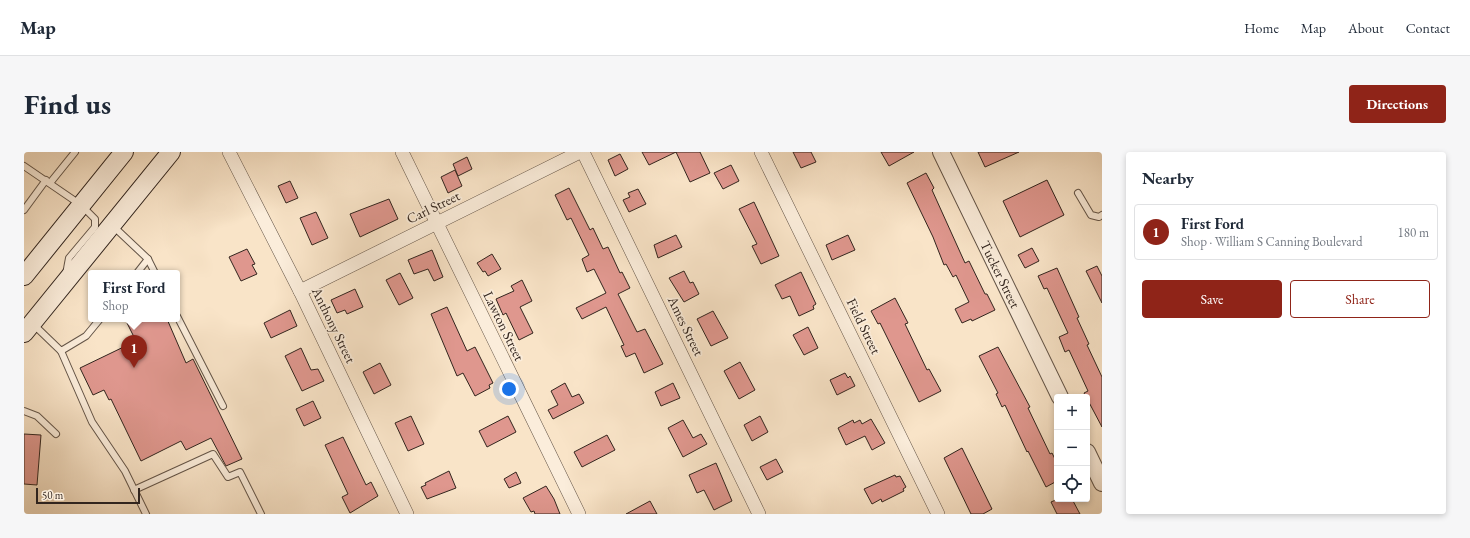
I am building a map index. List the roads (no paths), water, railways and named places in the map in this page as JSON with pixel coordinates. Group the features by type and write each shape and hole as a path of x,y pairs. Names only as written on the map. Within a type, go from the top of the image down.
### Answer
{"main road":[{"path":"24,276 124,152"},
{"path":"28,328 171,152"}],"street":[{"name":"Anthony Street","path":"229,152 300,291 407,514"},
{"name":"Lawton Street","path":"402,152 579,514"},
{"name":"Carl Street","path":"300,291 580,152"},
{"name":"Ames Street","path":"583,152 759,514"},
{"name":"Field Street","path":"761,152 938,514"},
{"name":"Tucker Street","path":"941,152 1059,394"},
{"path":"1090,458 1102,483"}],"lane":[{"path":"24,210 75,152"},
{"path":"24,166 81,205 93,215 96,223 69,258 64,284"},
{"path":"1078,193 1091,215 1099,217 1102,215"},
{"path":"112,225 148,260 153,270"},
{"path":"140,270 148,260"},
{"path":"61,351 86,336 98,322"},
{"path":"180,322 223,406"},
{"path":"28,328 61,351 92,422 125,472 146,514"},
{"path":"24,411 37,416 56,434"},
{"path":"134,490 213,454 228,477 240,472 261,514"}],"place":[{"name":"First Ford","path":"134,368"}]}
